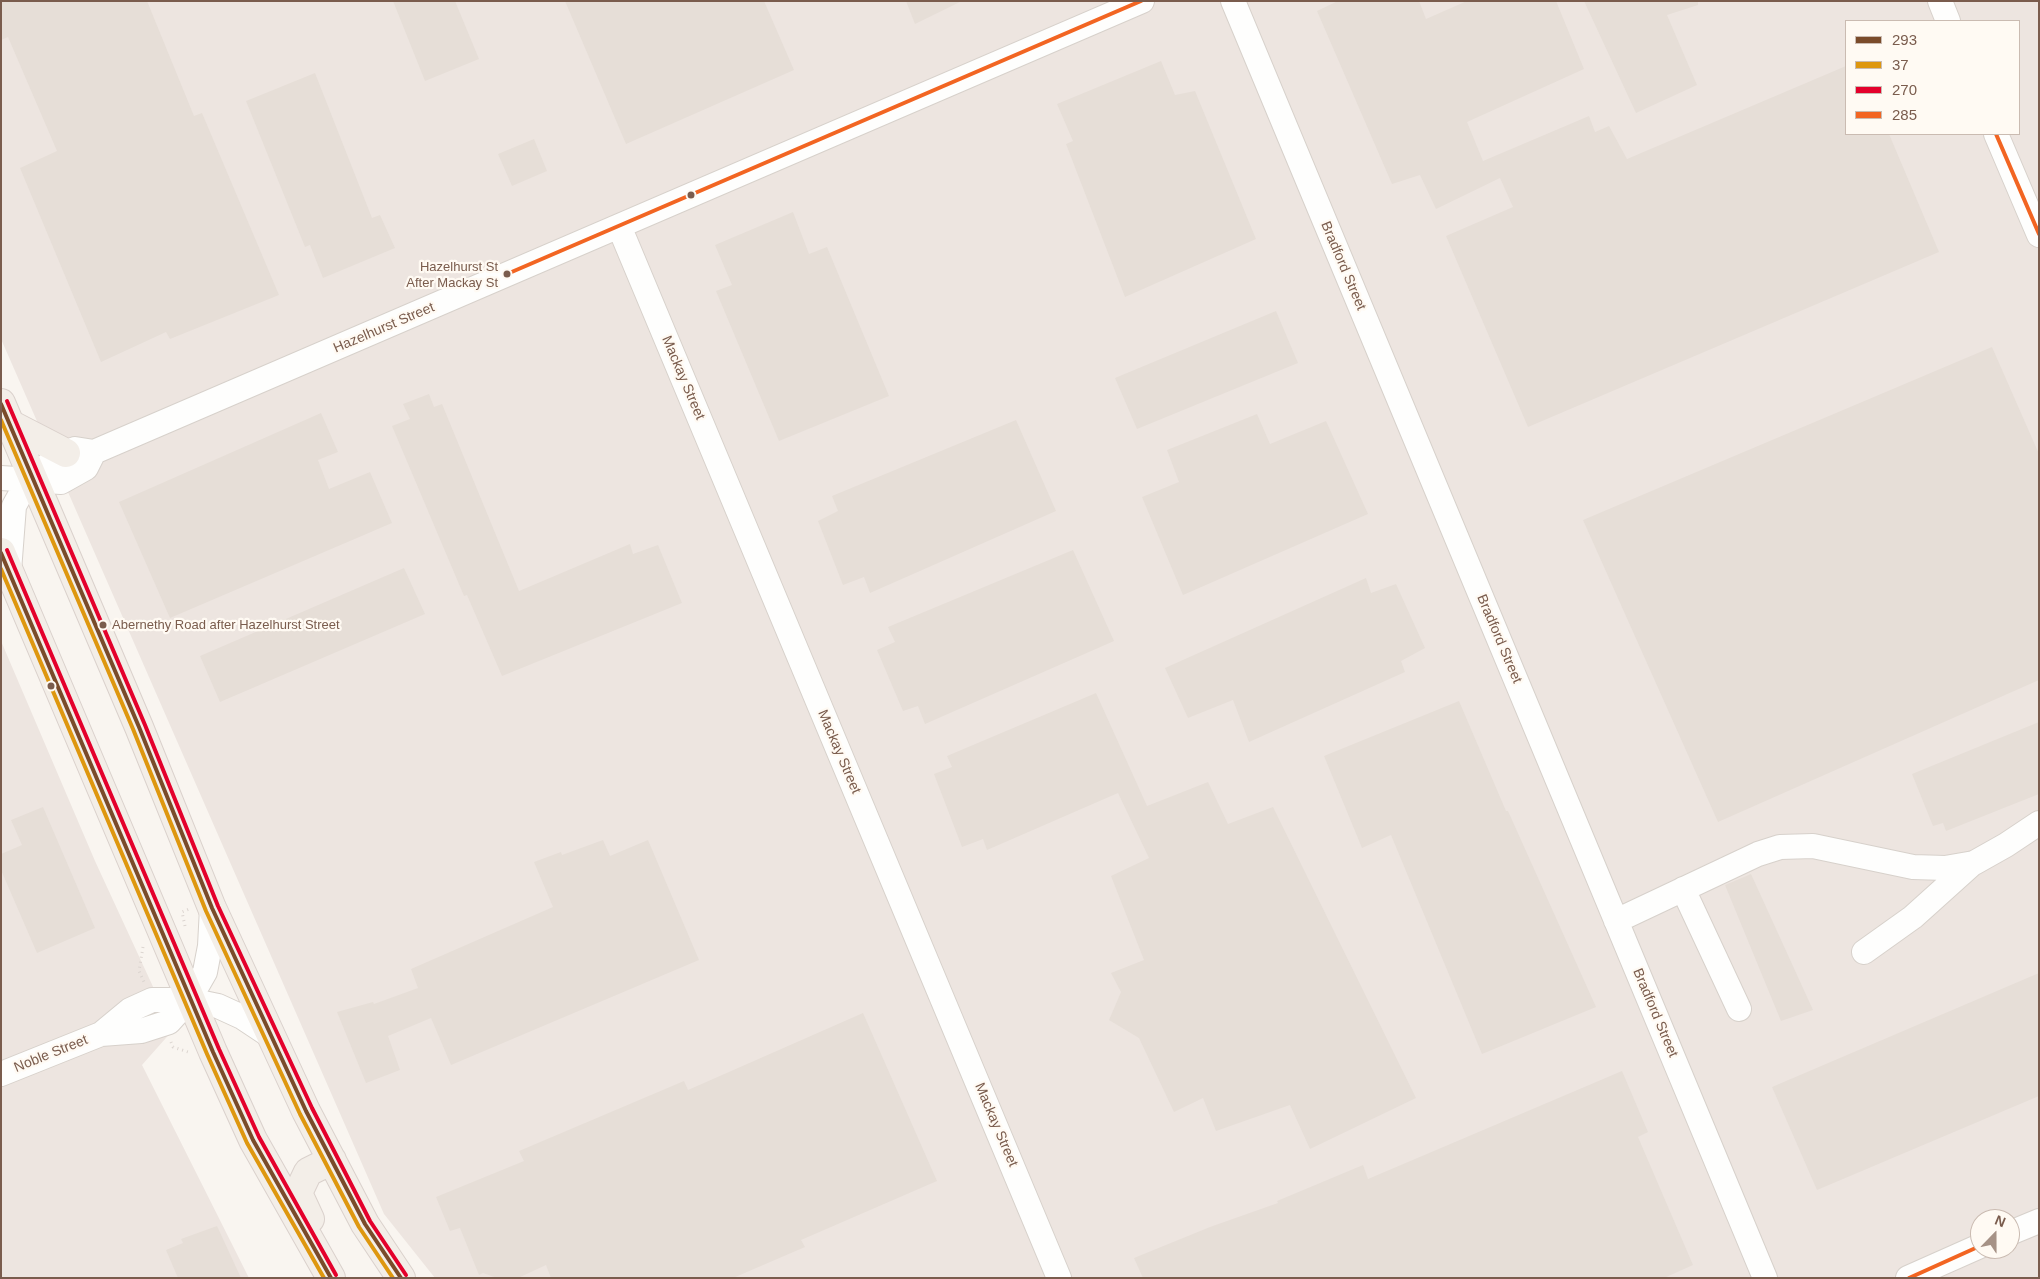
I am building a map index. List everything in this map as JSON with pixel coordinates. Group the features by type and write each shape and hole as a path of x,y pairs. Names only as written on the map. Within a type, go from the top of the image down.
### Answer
{"main road":[{"path":"6,413 66,453"},
{"path":"6,413 139,727 211,904 306,1111 366,1224 401,1278"},
{"path":"5,562 152,940 189,1000 253,1140 331,1278"},
{"path":"316,1252 312,1222 298,1193 308,1172 332,1160"}],"street":[{"name":"Hazelhurst Street","path":"66,453 75,449 94,452 1142,1"},
{"name":"Bradford Street","path":"1233,1 1765,1278"},
{"path":"1940,1 1948,20"},
{"path":"1996,135 2039,235"},
{"name":"Mackay Street","path":"619,226 1059,1278"},
{"path":"1,478 61,482 86,468 94,452"},
{"path":"5,562 14,506 19,497 53,459 66,453"},
{"path":"1864,952 1913,917 1974,863 2039,823"},
{"path":"1616,921 1758,854 1780,847 1813,846 1913,868 1945,868 1974,863"},
{"path":"1683,889 1739,1009"},
{"name":"Noble Street","path":"1,1074 101,1034 141,1031 169,1022 189,1000 205,972 210,946 211,904"},
{"path":"189,1000 218,1006 242,1017 272,1037"},
{"path":"2020,1229 2039,1220"},
{"path":"1908,1278 1937,1272 1970,1252"}],"path":[{"path":"152,940 186,925 182,912 211,904"}],"shaded area":[{"path":"1,1 2039,1 2039,1278 435,1278 384,1214 1,339"},
{"path":"1,641 95,861 173,1030 142,1065 249,1278 1,1278"}],"building":[{"path":"1,1 147,1 194,116 202,113 279,295 170,339 166,332 101,362 20,168 57,151 8,37 1,40"},
{"path":"393,1 455,1 479,59 425,81"},
{"path":"565,1 764,1 794,70 626,144"},
{"path":"906,1 962,1 915,24"},
{"path":"1338,1 1419,1 1426,19 1467,1 1556,1 1584,69 1467,122 1483,161 1589,116 1595,132 1609,126 1627,159 1845,66 1845,135 1889,135 1939,252 1528,427 1446,236 1513,207 1500,178 1436,209 1420,175 1392,184 1317,11"},
{"path":"1584,1 1698,1 1698,5 1667,15 1697,85 1636,113"},
{"path":"1161,61 1175,95 1195,91 1256,239 1125,297 1066,144 1073,141 1057,104"},
{"path":"315,73 372,218 380,215 395,248 323,278 310,245 305,247 246,101"},
{"path":"534,139 547,171 512,186 498,154"},
{"path":"793,212 809,254 827,247 889,396 779,441 716,291 732,285 715,245"},
{"path":"1276,311 1298,363 1137,429 1115,378"},
{"path":"1992,347 2039,454 2039,680 1718,822 1583,520"},
{"path":"429,394 434,407 442,404 519,591 630,544 633,554 658,545 682,603 502,676 467,595 464,596 392,426 410,419 403,404"},
{"path":"321,413 338,452 318,460 329,489 370,472 392,523 170,618 119,502"},
{"path":"1257,414 1270,444 1326,421 1368,514 1183,595 1142,497 1179,482 1167,450"},
{"path":"1016,420 1056,511 870,593 864,577 843,585 818,521 838,511 832,496"},
{"path":"1073,550 1114,641 925,724 918,706 903,711 877,650 895,642 888,627"},
{"path":"404,568 425,614 220,702 200,656"},
{"path":"1366,578 1371,593 1396,584 1425,648 1401,661 1405,672 1249,742 1233,700 1188,718 1165,668"},
{"path":"1096,693 1147,806 1208,782 1228,824 1273,807 1416,1098 1310,1149 1290,1105 1216,1131 1203,1098 1174,1112 1139,1038 1109,1020 1121,992 1111,973 1144,960 1111,876 1149,858 1118,793 987,850 983,839 962,847 934,774 952,767 947,756"},
{"path":"1459,701 1506,811 1508,811 1596,1007 1482,1054 1391,835 1362,848 1324,756"},
{"path":"2039,722 2039,794 1946,831 1943,823 1933,826 1912,774"},
{"path":"43,807 95,928 37,953 1,870 1,854 22,845 11,820"},
{"path":"603,840 610,856 648,840 699,960 451,1065 431,1018 388,1036 400,1070 366,1083 337,1012 373,1002 374,1004 418,988 411,969 553,907 534,862 561,852 562,855"},
{"path":"1751,874 1813,1010 1781,1021 1725,885"},
{"path":"2039,973 2039,1096 1817,1190 1772,1087"},
{"path":"863,1013 937,1181 801,1240 805,1247 733,1278 551,1278 546,1265 518,1278 497,1278 483,1273 479,1275 460,1228 450,1231 436,1197 524,1161 519,1151 684,1081 688,1090"},
{"path":"1622,1071 1648,1132 1638,1137 1693,1265 1664,1278 1143,1278 1134,1258 1210,1227 1278,1203 1277,1201 1363,1165 1368,1179"},
{"path":"217,1226 241,1278 178,1278 166,1250 183,1243 181,1239"}],"transit line":[{"name":"285","path":"507,274 1141,1"},
{"name":"285","path":"1996,135 2039,234"},
{"name":"270","path":"7,401 145,725 218,906 312,1108 370,1221 406,1275"},
{"name":"293","path":"1,404 139,727 212,908 306,1111 365,1224 401,1278"},
{"name":"37","path":"1,420 133,729 206,911 300,1114 359,1227 393,1278"},
{"name":"270","path":"7,550 219,1049 259,1137 336,1275"},
{"name":"293","path":"1,553 213,1052 253,1140 331,1278"},
{"name":"37","path":"1,569 207,1054 247,1143 324,1278"},
{"name":"285","path":"1909,1278 1970,1251"}],"place":[{"name":"Hazelhurst St After Mackay St","path":"507,274"},
{"name":"Abernethy Road after Hazelhurst Street","path":"103,625"}]}
